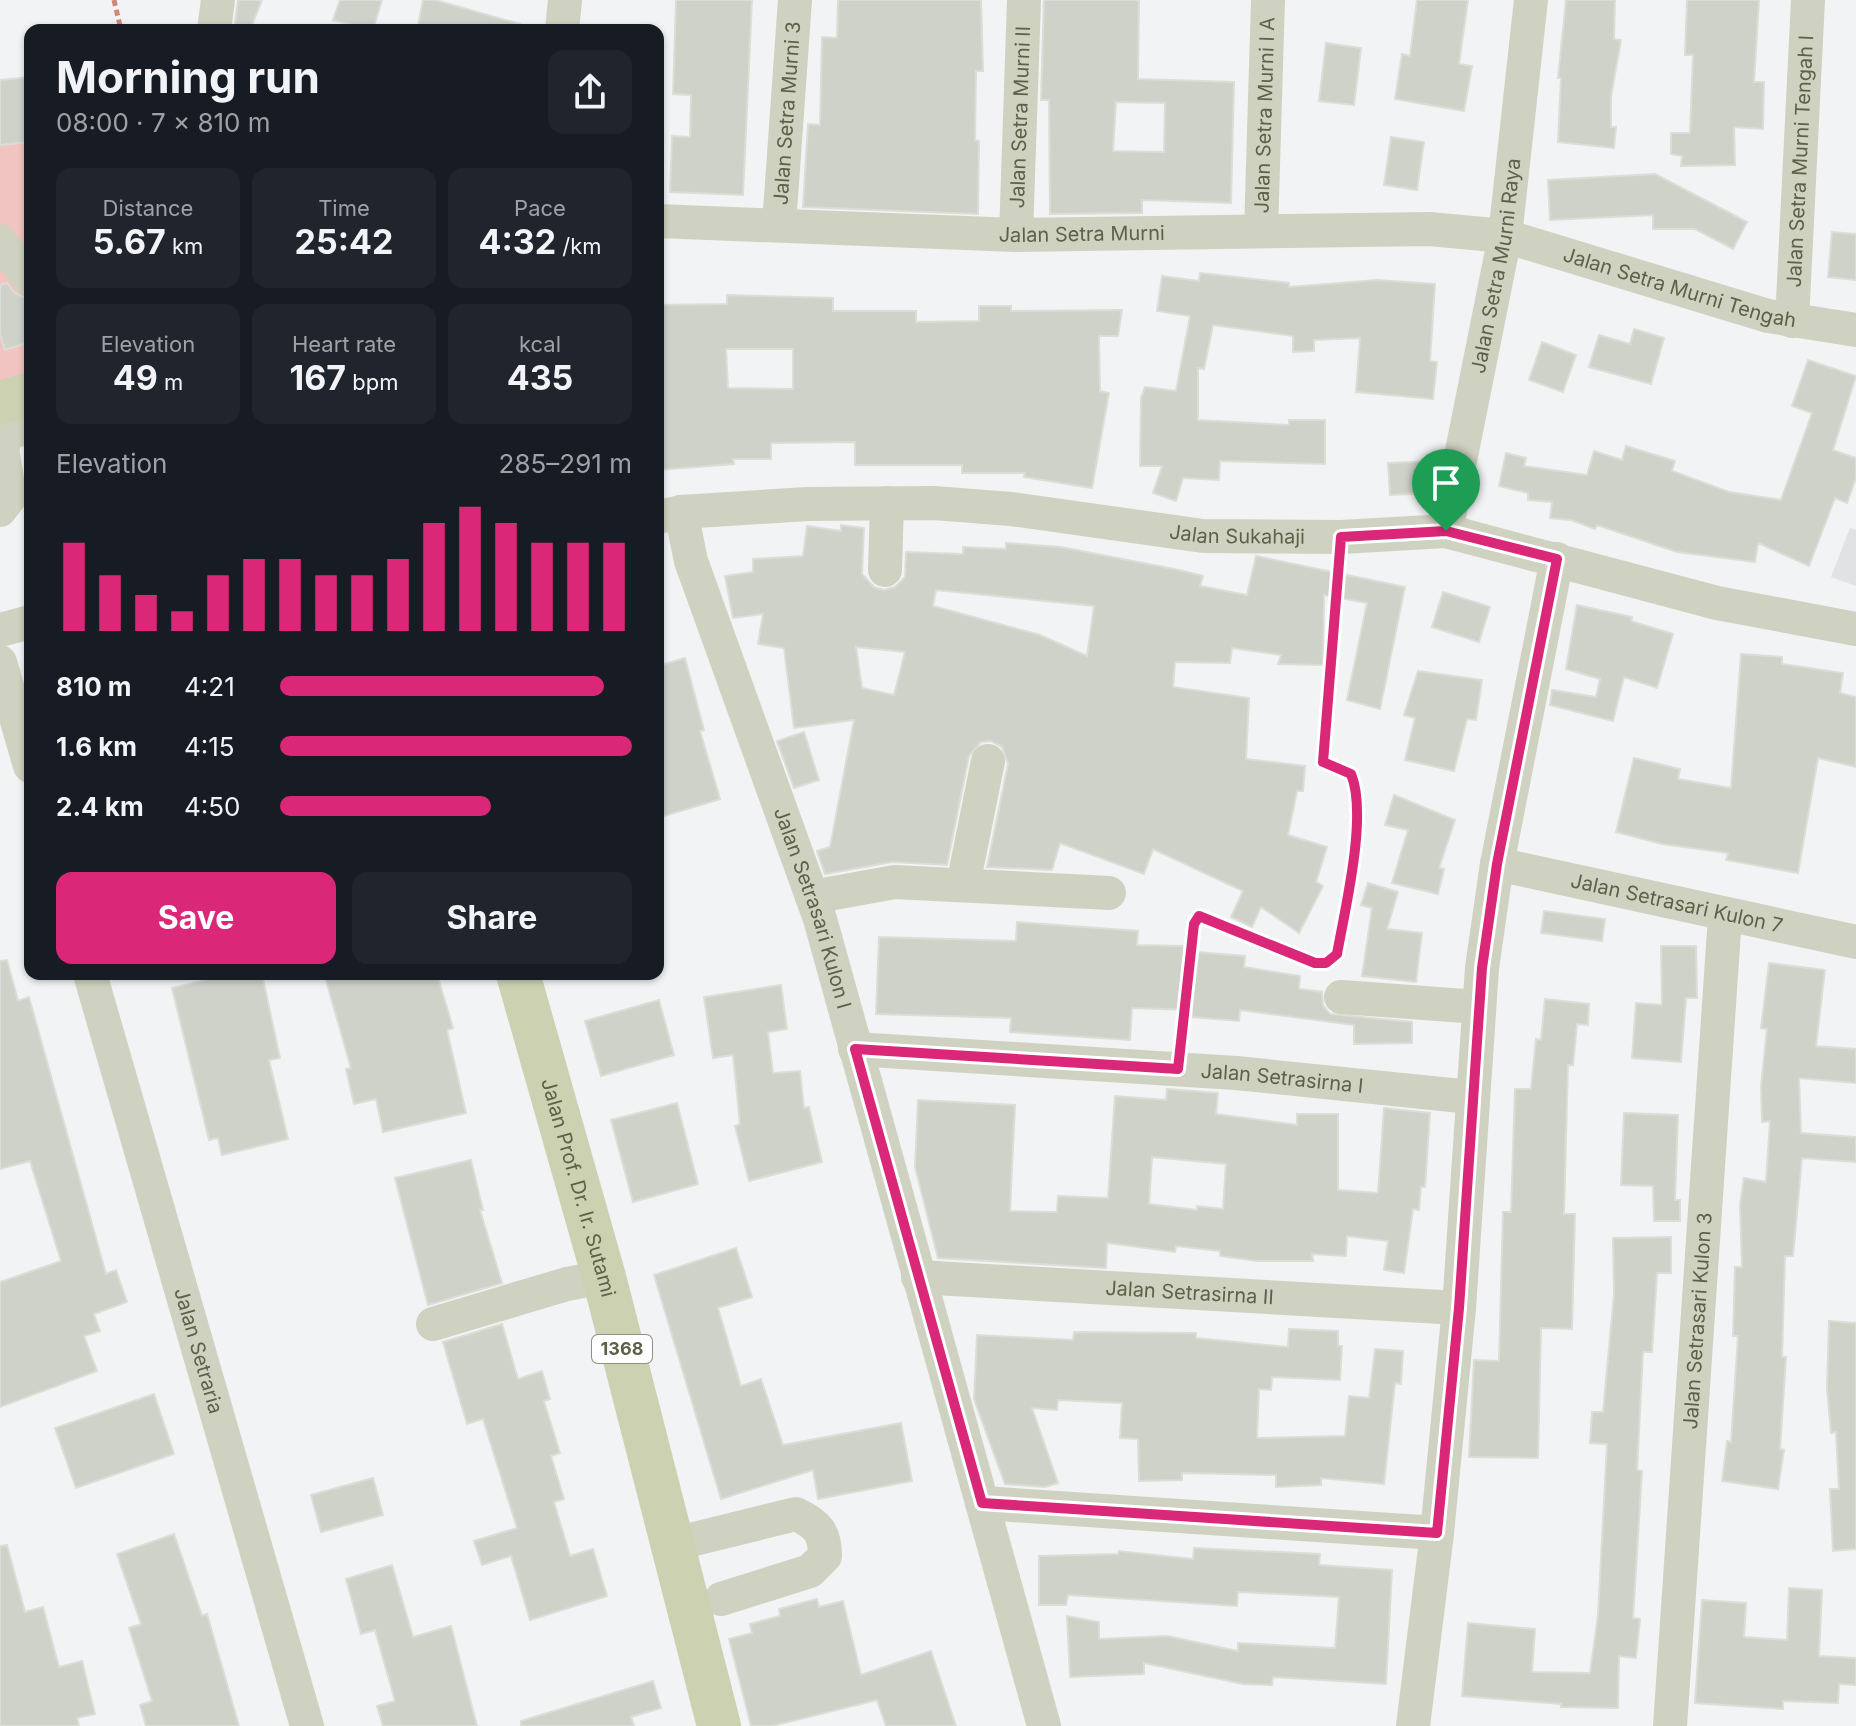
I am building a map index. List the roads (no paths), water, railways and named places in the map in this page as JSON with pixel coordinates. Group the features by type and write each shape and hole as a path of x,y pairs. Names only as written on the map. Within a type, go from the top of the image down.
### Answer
{"main road":[{"name":"Jalan Prof. Dr. Ir. Sutami","path":"520,980 604,1277 670,1545 719,1726"}],"street":[{"path":"215,24 218,0"},
{"path":"563,24 565,0"},
{"name":"Jalan Setra Murni 3","path":"779,225 795,0"},
{"name":"Jalan Setra Murni II","path":"1016,235 1024,0"},
{"name":"Jalan Setra Murni I A","path":"1261,231 1268,0"},
{"name":"Jalan Setra Murni Raya","path":"1446,531 1505,236 1531,0"},
{"name":"Jalan Setra Murni Tengah I","path":"1792,321 1808,0"},
{"name":"Jalan Setra Murni","path":"664,221 1016,235 1429,229 1505,236"},
{"name":"Jalan Setra Murni Tengah","path":"1505,236 1792,321 1856,330"},
{"path":"0,241 24,272"},
{"path":"0,510 10,497 2,449 14,400"},
{"path":"885,570 887,503"},
{"name":"Jalan Sukahaji","path":"670,514 887,503 1011,509 1191,535 1341,537 1446,531 1717,603 1856,629"},
{"name":"Jalan Setrasari Kulon I","path":"670,514 691,561 812,897 1044,1726"},
{"path":"1413,1726 1437,1533 1459,1308 1479,1007 1497,864 1557,559"},
{"path":"0,630 24,624"},
{"path":"0,662 24,745"},
{"path":"963,885 988,761"},
{"name":"Jalan Setrasari Kulon 7","path":"1497,864 1725,916 1856,942"},
{"path":"812,897 895,882 1109,893"},
{"name":"Jalan Setrasari Kulon 3","path":"1670,1726 1725,916"},
{"name":"Jalan Setraria","path":"92,980 307,1726"},
{"path":"1341,997 1479,1007"},
{"name":"Jalan Setrasirna I","path":"855,1049 1178,1069 1471,1097"},
{"path":"433,1324 567,1284 604,1277"},
{"name":"Jalan Setrasirna II","path":"918,1277 1459,1308"},
{"path":"982,1503 1437,1533"},
{"path":"670,1545 796,1514 817,1525 825,1541 825,1556 810,1571 721,1599"}]}
